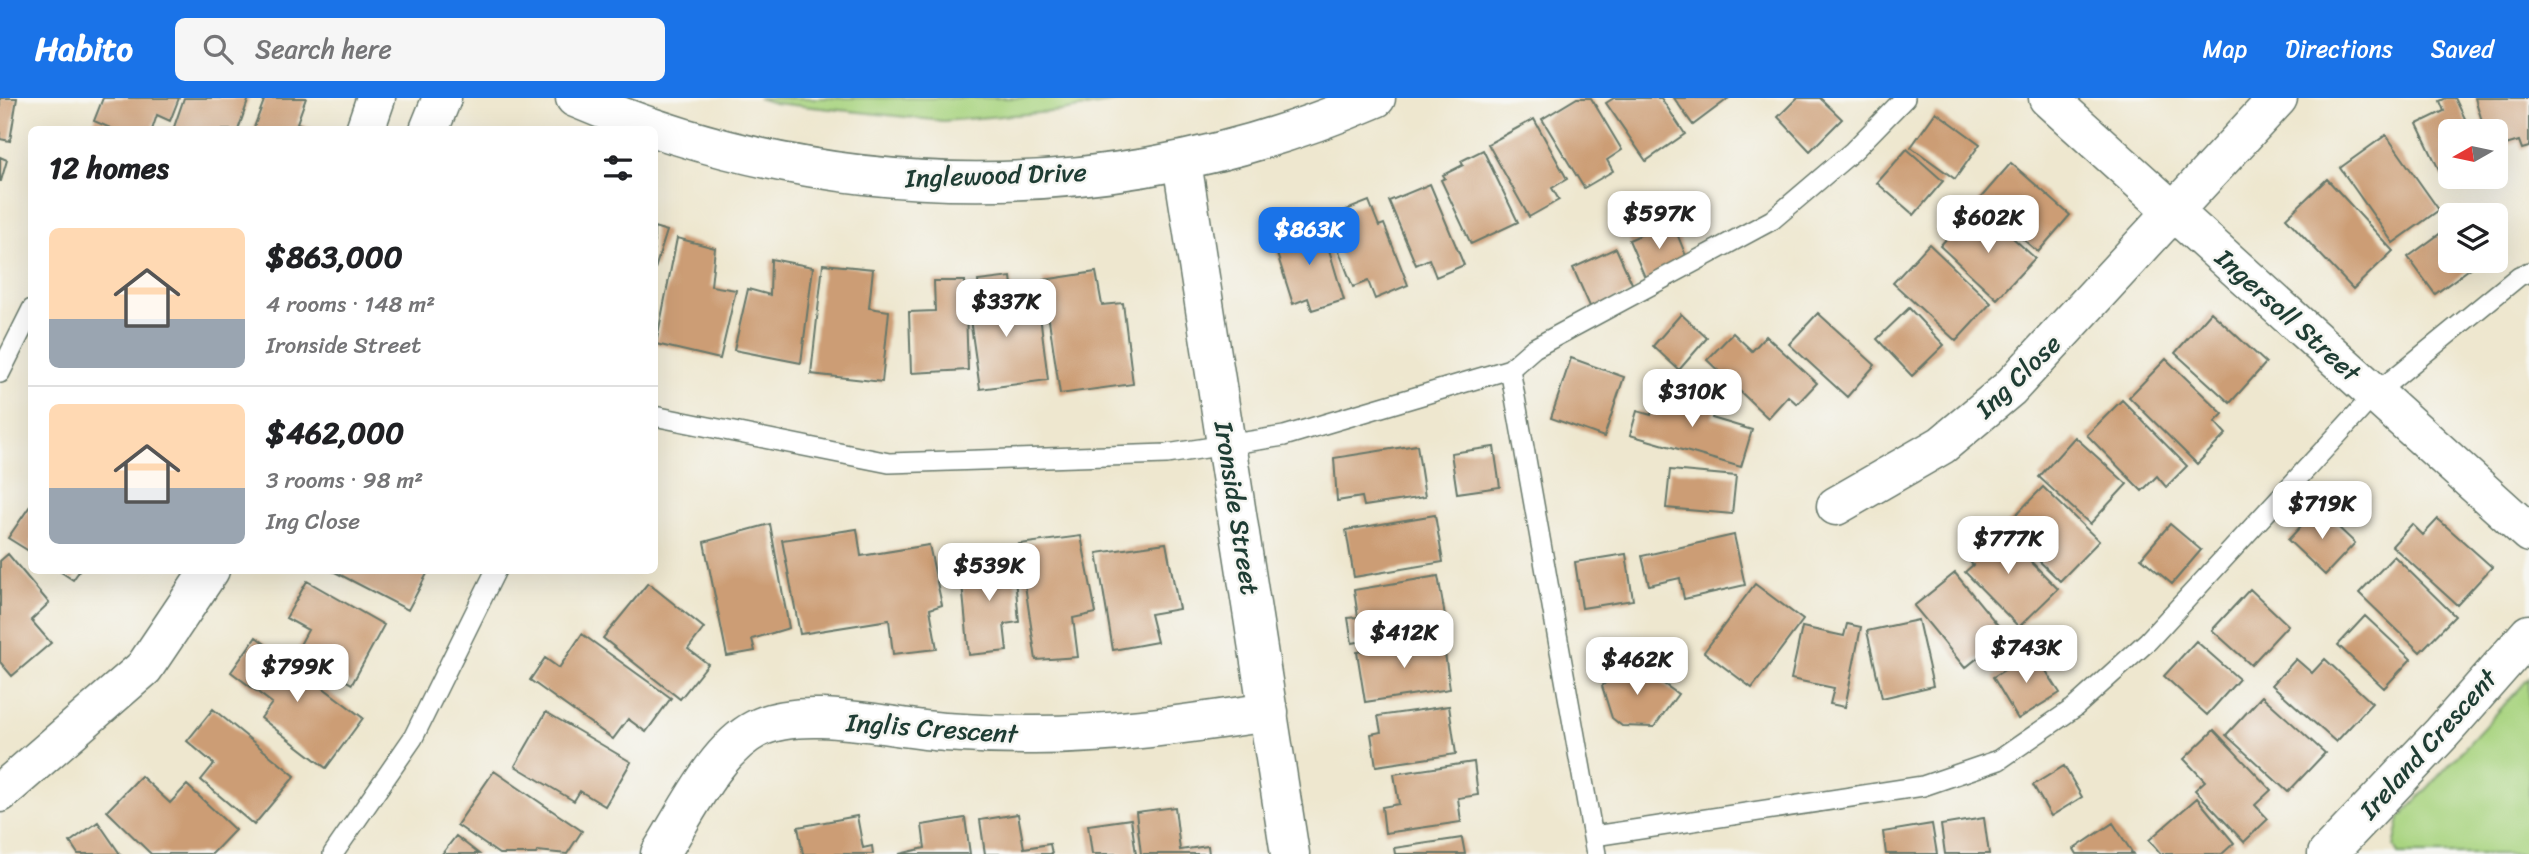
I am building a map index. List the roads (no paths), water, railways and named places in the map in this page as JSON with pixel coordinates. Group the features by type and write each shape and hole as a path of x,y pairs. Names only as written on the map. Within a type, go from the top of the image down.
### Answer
{"street":[{"path":"366,126 376,98"},
{"path":"431,126 442,98"},
{"name":"Inglewood Drive","path":"575,98 646,126"},
{"name":"Inglewood Drive","path":"658,131 762,160 845,174 944,183 1049,178 1182,162 1322,121 1376,98"},
{"name":"Ingersoll Street","path":"2048,98 2529,533"},
{"path":"2172,212 2278,98"},
{"name":"Ironside Street","path":"1182,162 1290,854"},
{"name":"Ing Close","path":"1836,506 1942,445 2010,389 2172,212"},
{"path":"0,793 145,668 206,574"},
{"name":"Ireland Crescent","path":"2337,850 2529,634"},
{"name":"Inglis Crescent","path":"660,854 728,750 757,728 774,722 818,719 945,732 1026,735 1154,728 1269,712"}],"lane":[{"path":"658,417 889,463 1167,454 1284,436 1510,369 1534,348 1772,220 1853,150 1905,98"},
{"path":"1510,369 1595,845 1923,786 1999,760 2074,708 2148,641 2376,393 2519,276 2529,272"},
{"path":"0,373 28,318"},
{"path":"332,854 413,738 494,574"}]}
